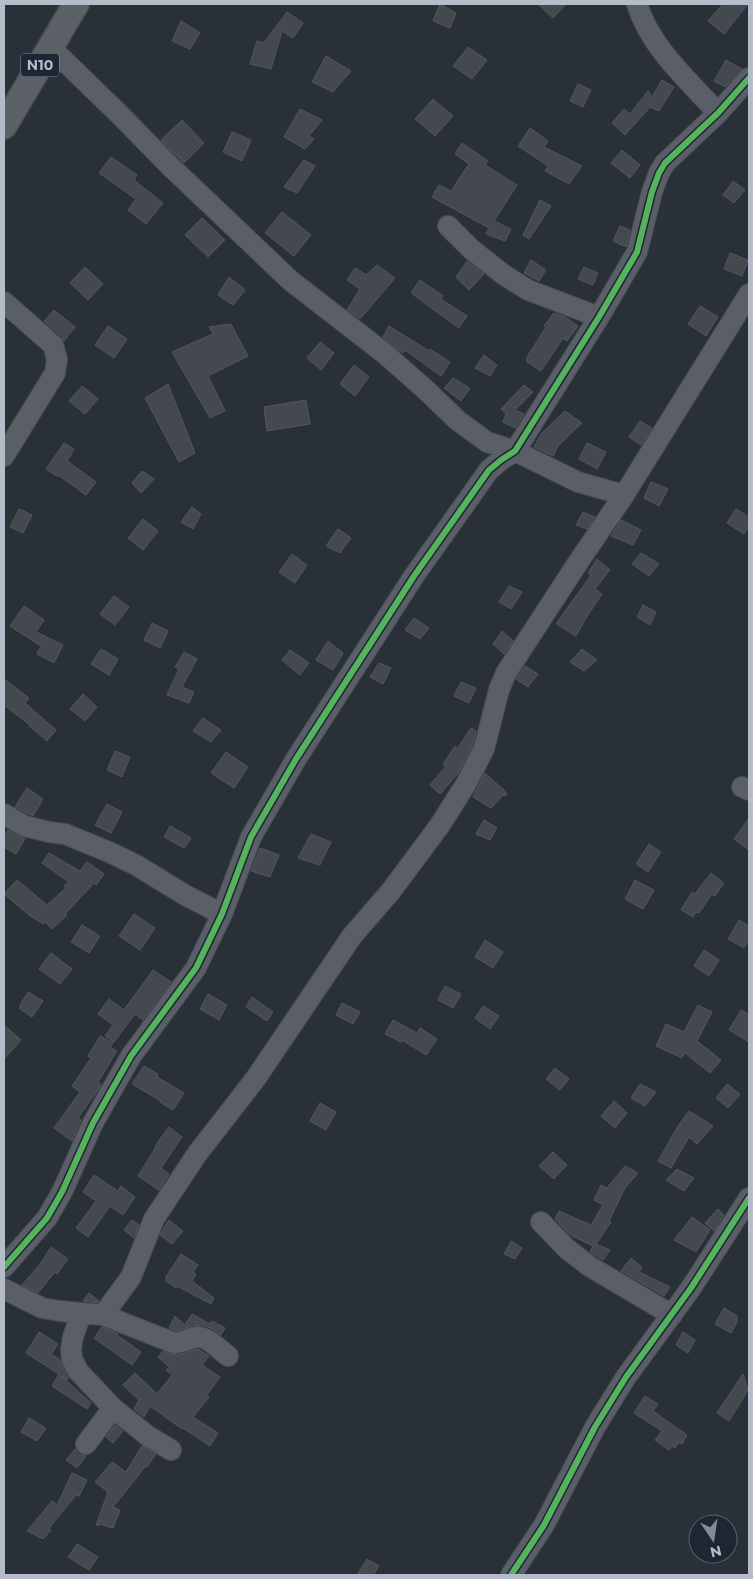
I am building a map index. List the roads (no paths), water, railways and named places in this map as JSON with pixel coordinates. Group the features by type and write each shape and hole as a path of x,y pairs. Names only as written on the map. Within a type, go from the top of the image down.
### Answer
{"main road":[{"name":"N10","path":"4,126 76,4"}],"street":[{"path":"637,4 651,33 666,56 718,113"},
{"path":"50,47 171,167 291,281 384,353 465,425 487,442 515,451 578,482 624,495"},
{"path":"4,1267 47,1218 62,1192 93,1123 131,1056 196,968 222,914 251,837 296,758 452,520 489,470 515,451 599,317 637,252 659,173 665,163 718,113 749,78"},
{"path":"448,226 471,249 504,275 528,290 599,317"},
{"path":"103,1315 131,1277 154,1219 197,1154 256,1078 352,936 391,891 440,825 466,784 484,749 497,698 506,673 624,495 749,294"},
{"path":"4,302 53,345 56,359 55,373 4,456"},
{"path":"4,814 25,826 65,834 109,852 136,865 184,895 222,914"},
{"path":"511,1575 544,1525 594,1426 626,1377 691,1288 749,1198"},
{"path":"542,1222 566,1248 589,1266 672,1315"},
{"path":"4,1290 42,1308 81,1314 103,1315 174,1342 180,1343 196,1337 203,1338 228,1356"},
{"path":"81,1314 71,1349 72,1359 78,1371 113,1408 148,1436 171,1450"},
{"path":"86,1444 113,1408"}]}
